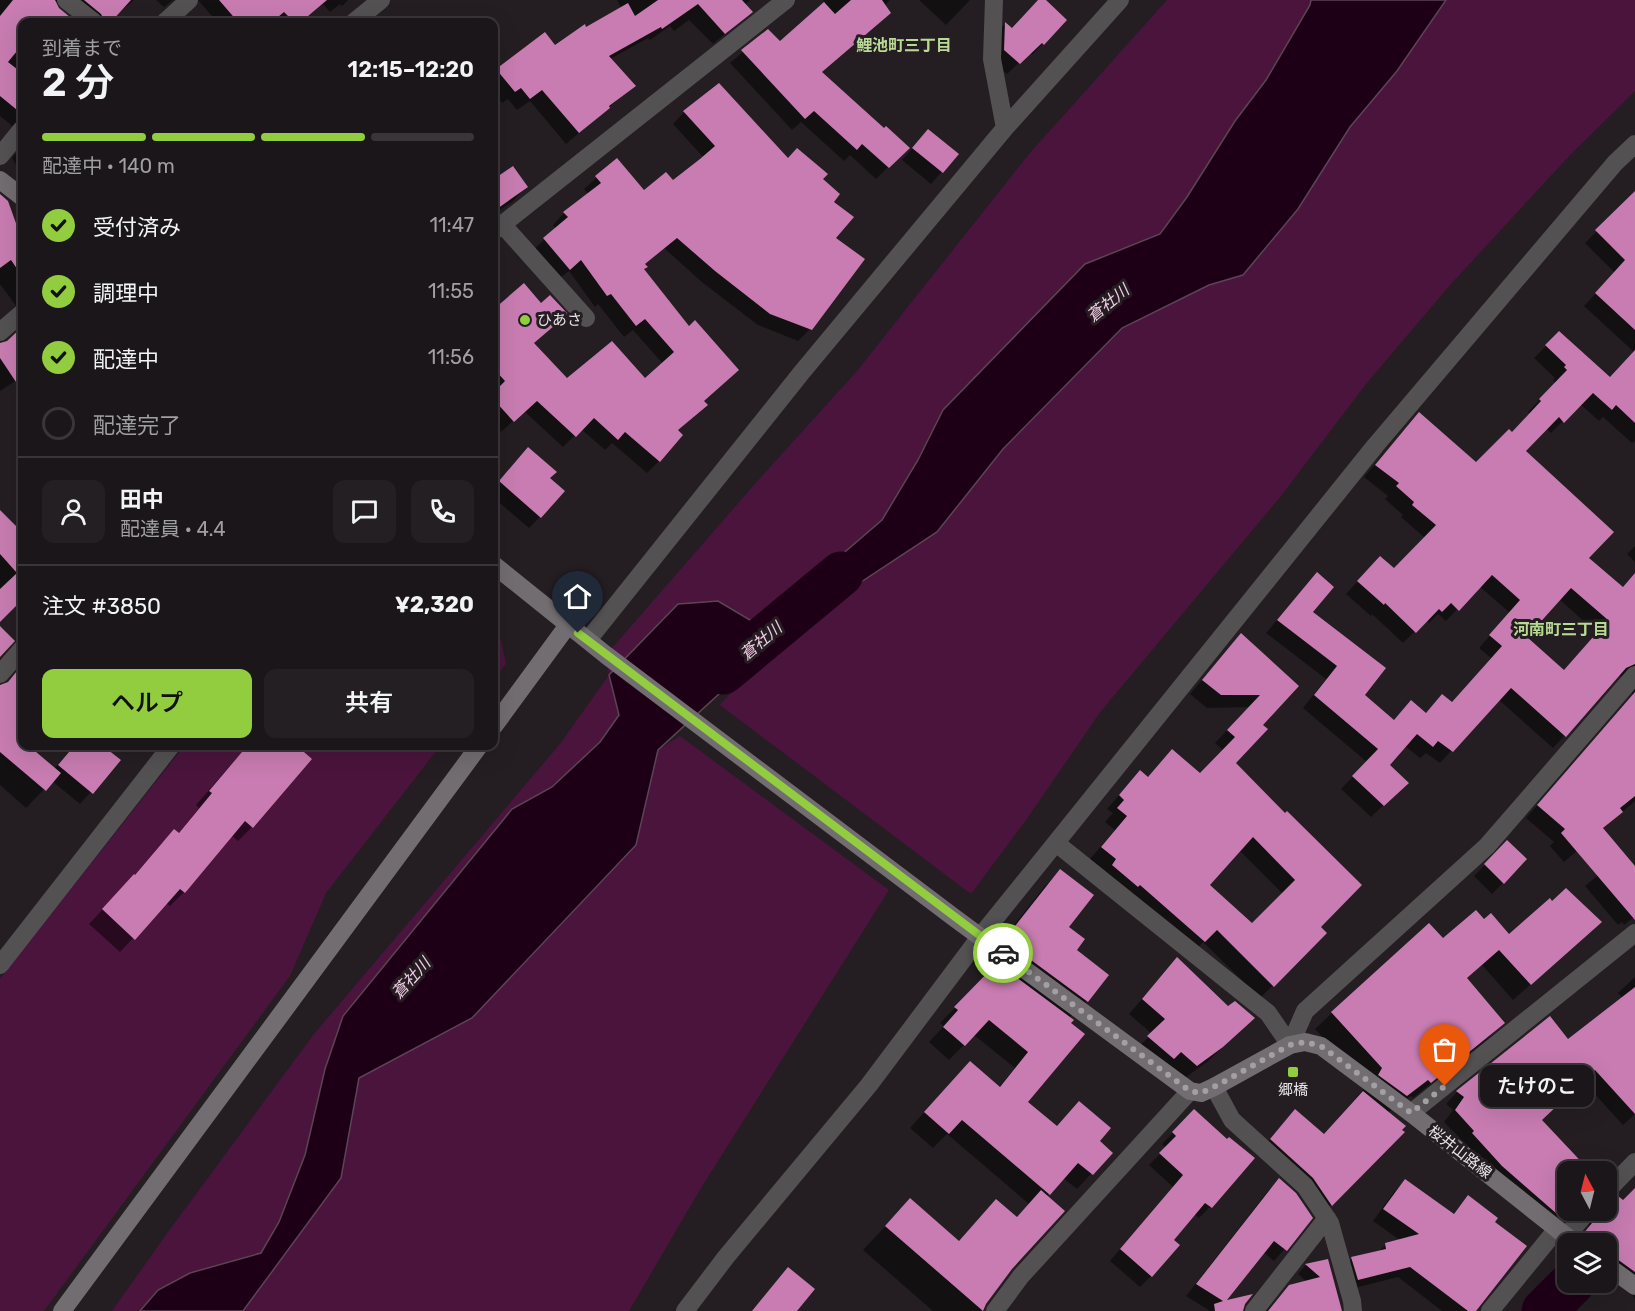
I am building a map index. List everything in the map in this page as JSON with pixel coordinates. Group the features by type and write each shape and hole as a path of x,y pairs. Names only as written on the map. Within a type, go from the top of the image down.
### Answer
{"main road":[{"path":"0,180 18,194"},
{"path":"498,568 606,655 980,937 1190,1091 1201,1093 1290,1045"},
{"path":"498,721 568,626"},
{"path":"62,1311 476,750"},
{"name":"桜井山路線","path":"1290,1045 1305,1042 1321,1046 1411,1113 1562,1233"},
{"path":"1617,1273 1635,1286"}],"street":[{"path":"66,0 89,18"},
{"path":"169,18 189,0"},
{"path":"359,18 381,0"},
{"path":"586,318 498,228 786,0"},
{"path":"994,0 992,59 1005,128"},
{"path":"588,640 802,372 1005,128 1120,0"},
{"path":"0,156 18,134"},
{"path":"687,1310 726,1257 869,1085 980,937 1375,446 1615,164 1635,144"},
{"path":"0,332 18,316"},
{"path":"0,674 18,654"},
{"path":"1290,1045 1305,1011 1487,846 1635,675"},
{"path":"0,965 168,750"},
{"path":"1056,843 1268,1012 1290,1045"},
{"path":"1411,1113 1635,933"},
{"path":"1214,1087 1232,1120 1305,1186 1327,1218 1346,1278 1353,1311"},
{"path":"995,1311 1021,1276 1190,1091"},
{"path":"1617,1181 1635,1162"},
{"path":"1254,1311 1327,1218"},
{"path":"1569,1233 1579,1221"},
{"path":"1490,1311 1557,1245"}],"shaded area":[{"path":"1167,0 1311,0 1266,80 1235,121 1187,197 1160,234 1085,264 943,410 918,460 882,520 811,581 781,637 937,532 1003,449 1122,328 1209,285 1243,275 1350,127 1397,71 1446,0 1635,0 1635,91 1570,155 1450,285 1366,384 1281,496 1101,711 1026,820 971,894 720,705 780,638 619,715 600,742 552,787 512,809 343,1016 325,1069 305,1155 279,1222 261,1253 190,1273 158,1290 140,1311 112,1311 314,1034 560,744 609,675 606,655 857,371 1029,154"},
{"path":"498,627 506,664 498,674"},
{"path":"680,736 889,890 701,1188 629,1311 243,1311 341,1178 359,1078 472,1018 636,845 658,750"},
{"path":"181,750 437,750 326,893 290,976 44,1311 0,1311 0,979"}],"water":[{"path":"1311,0 1446,0 1397,71 1350,127 1298,209 1243,275 1209,285 1122,328 1003,449 937,532 780,638 811,581 882,520 918,460 943,410 1085,264 1160,234 1187,197 1235,121 1266,80"},
{"path":"718,601 780,638 658,750 636,845 472,1018 359,1078 341,1178 243,1311 140,1311 158,1290 190,1273 261,1253 279,1222 305,1155 325,1069 343,1016 512,809 552,787 600,742 619,715 609,675 678,604"}],"building":[{"path":"13,0 55,0 59,8 71,18 18,18 18,50 8,62 18,70 18,111 0,96 0,16"},
{"path":"84,0 131,0 115,18 103,18"},
{"path":"219,0 327,0 306,18 290,18 284,12 277,18 235,18"},
{"path":"658,0 742,0 753,12 725,34 698,4 662,29 661,27 609,56 636,86 579,133 542,90 530,99 521,88 515,92 498,71 498,67 545,32 555,45 585,24 586,27 628,3 635,16"},
{"path":"851,0 882,0 891,13 822,72 884,128 886,126 910,148 889,168 862,144 857,150 814,111 805,119 741,50 768,29 780,41 824,2 835,14"},
{"path":"1038,0 1046,0 1067,20 1044,45 1042,43 1020,64 1004,50 1005,22 1012,28"},
{"path":"719,83 788,158 797,148 828,174 823,179 840,194 834,202 854,217 836,238 865,259 812,330 770,314 677,238 645,264 648,267 644,269 689,326 695,320 739,370 704,401 708,405 678,430 683,435 660,462 625,432 618,440 594,418 576,437 537,401 514,422 498,404 498,388 505,381 498,373 498,306 524,283 541,303 550,295 568,314 534,343 567,378 612,341 645,378 674,352 645,319 636,326 611,294 607,296 581,260 570,270 543,238 568,217 563,212 601,183 595,176 617,158 644,190 666,172 673,180 715,146 683,111"},
{"path":"928,129 959,154 943,173 912,148"},
{"path":"513,166 528,187 498,208 498,176"},
{"path":"1635,191 1635,330 1595,293 1625,260 1595,230"},
{"path":"0,194 8,201 18,229 18,270 11,260 0,268"},
{"path":"18,331 18,385 0,358 0,343 7,341"},
{"path":"1559,331 1610,377 1635,350 1635,423 1616,405 1612,410 1593,393 1564,423 1559,417 1526,451 1614,532 1589,558 1623,587 1635,573 1635,664 1626,668 1566,737 1511,688 1453,752 1438,741 1433,747 1417,734 1390,765 1409,783 1384,806 1352,776 1378,749 1314,695 1337,666 1277,620 1317,572 1334,587 1313,612 1386,668 1365,695 1394,720 1411,700 1426,713 1442,694 1452,702 1502,646 1489,635 1520,600 1492,575 1459,611 1451,603 1442,612 1439,609 1416,633 1385,603 1384,605 1357,581 1380,556 1394,568 1436,525 1412,505 1414,502 1396,486 1399,483 1375,465 1419,412 1476,462 1509,429 1512,432 1567,370 1564,367 1566,365 1545,345","holes":["1571,588 1608,620 1564,670 1527,637"]},
{"path":"528,447 557,472 550,478 565,491 541,518 499,481"},
{"path":"0,510 18,528 18,604 0,622 0,589 17,573 0,554"},
{"path":"0,626 15,641 0,657"},
{"path":"1241,633 1299,686 1263,725 1268,729 1236,763 1285,813 1287,811 1362,885 1321,927 1327,933 1274,987 1217,930 1205,942 1140,885 1138,887 1112,865 1116,859 1101,847 1127,816 1117,808 1124,800 1119,795 1140,770 1148,777 1172,749 1200,773 1235,737 1227,730 1260,695 1221,695 1202,680","holes":["1253,837 1295,880 1252,923 1210,885"]},
{"path":"18,670 18,750 34,750 61,773 46,791 0,752 0,685 8,682"},
{"path":"1635,692 1635,796 1620,808 1623,812 1603,828 1635,866 1635,920 1561,833 1565,829 1537,805"},
{"path":"71,750 108,750 121,760 93,794 58,765"},
{"path":"244,750 302,750 312,759 253,828 245,821 185,893 180,889 135,940 102,909 174,829 179,833 212,793 209,791"},
{"path":"1507,840 1527,859 1504,884 1484,864"},
{"path":"1060,869 1094,895 1069,927 1085,939 1077,950 1109,975 1088,1002 1012,946 1016,942 1008,935"},
{"path":"1566,888 1602,922 1531,985 1499,950 1467,978 1505,1023 1431,1083 1428,1080 1407,1096 1378,1075 1382,1068 1331,1012 1429,923 1443,938 1476,910 1484,919 1491,913 1509,934 1550,898 1552,901"},
{"path":"1177,957 1228,1006 1235,1001 1255,1018 1223,1047 1197,1066 1181,1052 1174,1059 1147,1036 1165,1019 1142,999"},
{"path":"997,963 1074,1020 1071,1023 1085,1034 1028,1102 1057,1126 1079,1101 1111,1128 1100,1141 1113,1153 1093,1175 1078,1163 1050,1195 962,1120 949,1134 924,1112 970,1061 1000,1087 1028,1052 989,1020 965,1046 943,1027 958,1010 954,1007"},
{"path":"1635,987 1635,1114 1595,1070 1542,1120 1581,1161 1557,1161 1557,1214 1502,1166 1472,1133 1474,1131 1455,1110 1464,1097 1456,1091 1550,1016 1568,1039"},
{"path":"1363,1091 1406,1126 1402,1130 1405,1132 1332,1206 1313,1178 1270,1139 1295,1109 1324,1134"},
{"path":"1194,1109 1227,1139 1229,1137 1255,1158 1212,1208 1205,1203 1174,1240 1180,1245 1152,1277 1120,1249 1183,1175 1159,1153 1176,1136 1172,1132"},
{"path":"1279,1178 1296,1193 1313,1218 1287,1251 1274,1241 1227,1300 1253,1294 1245,1304 1243,1311 1215,1311 1214,1304 1223,1301 1196,1284"},
{"path":"1405,1179 1454,1214 1468,1195 1498,1218 1495,1222 1527,1246 1476,1311 1468,1311 1410,1267 1358,1280 1351,1257 1386,1249 1385,1243 1419,1234 1383,1209"},
{"path":"1635,1188 1635,1272 1617,1259 1617,1233 1584,1233 1594,1221 1617,1221 1617,1197 1623,1200"},
{"path":"1041,1190 1065,1211 1012,1269 983,1311 885,1226 910,1198 959,1241 996,1199 1017,1217"},
{"path":"1328,1259 1342,1311 1268,1311 1289,1285 1320,1277 1305,1264"},
{"path":"788,1267 815,1289 797,1311 752,1311"}],"waterway":[{"name":"蒼社川","path":"723,672 841,574"},
{"path":"1544,1311 1562,1293"}],"way so far":[{"path":"1003,953 1190,1091 1201,1093 1290,1045 1305,1042 1321,1046 1411,1113 1445,1086"}],"place":[{"name":"ひあさ","path":"525,320"},
{"name":"郷橋","path":"1293,1072"},
{"name":"たけのこ","path":"1445,1086"}],"district":[{"name":"鯉池町三丁目","path":"904,45"},
{"name":"河南町三丁目","path":"1561,629"}],"route":[{"path":"578,633 1003,953"}]}
